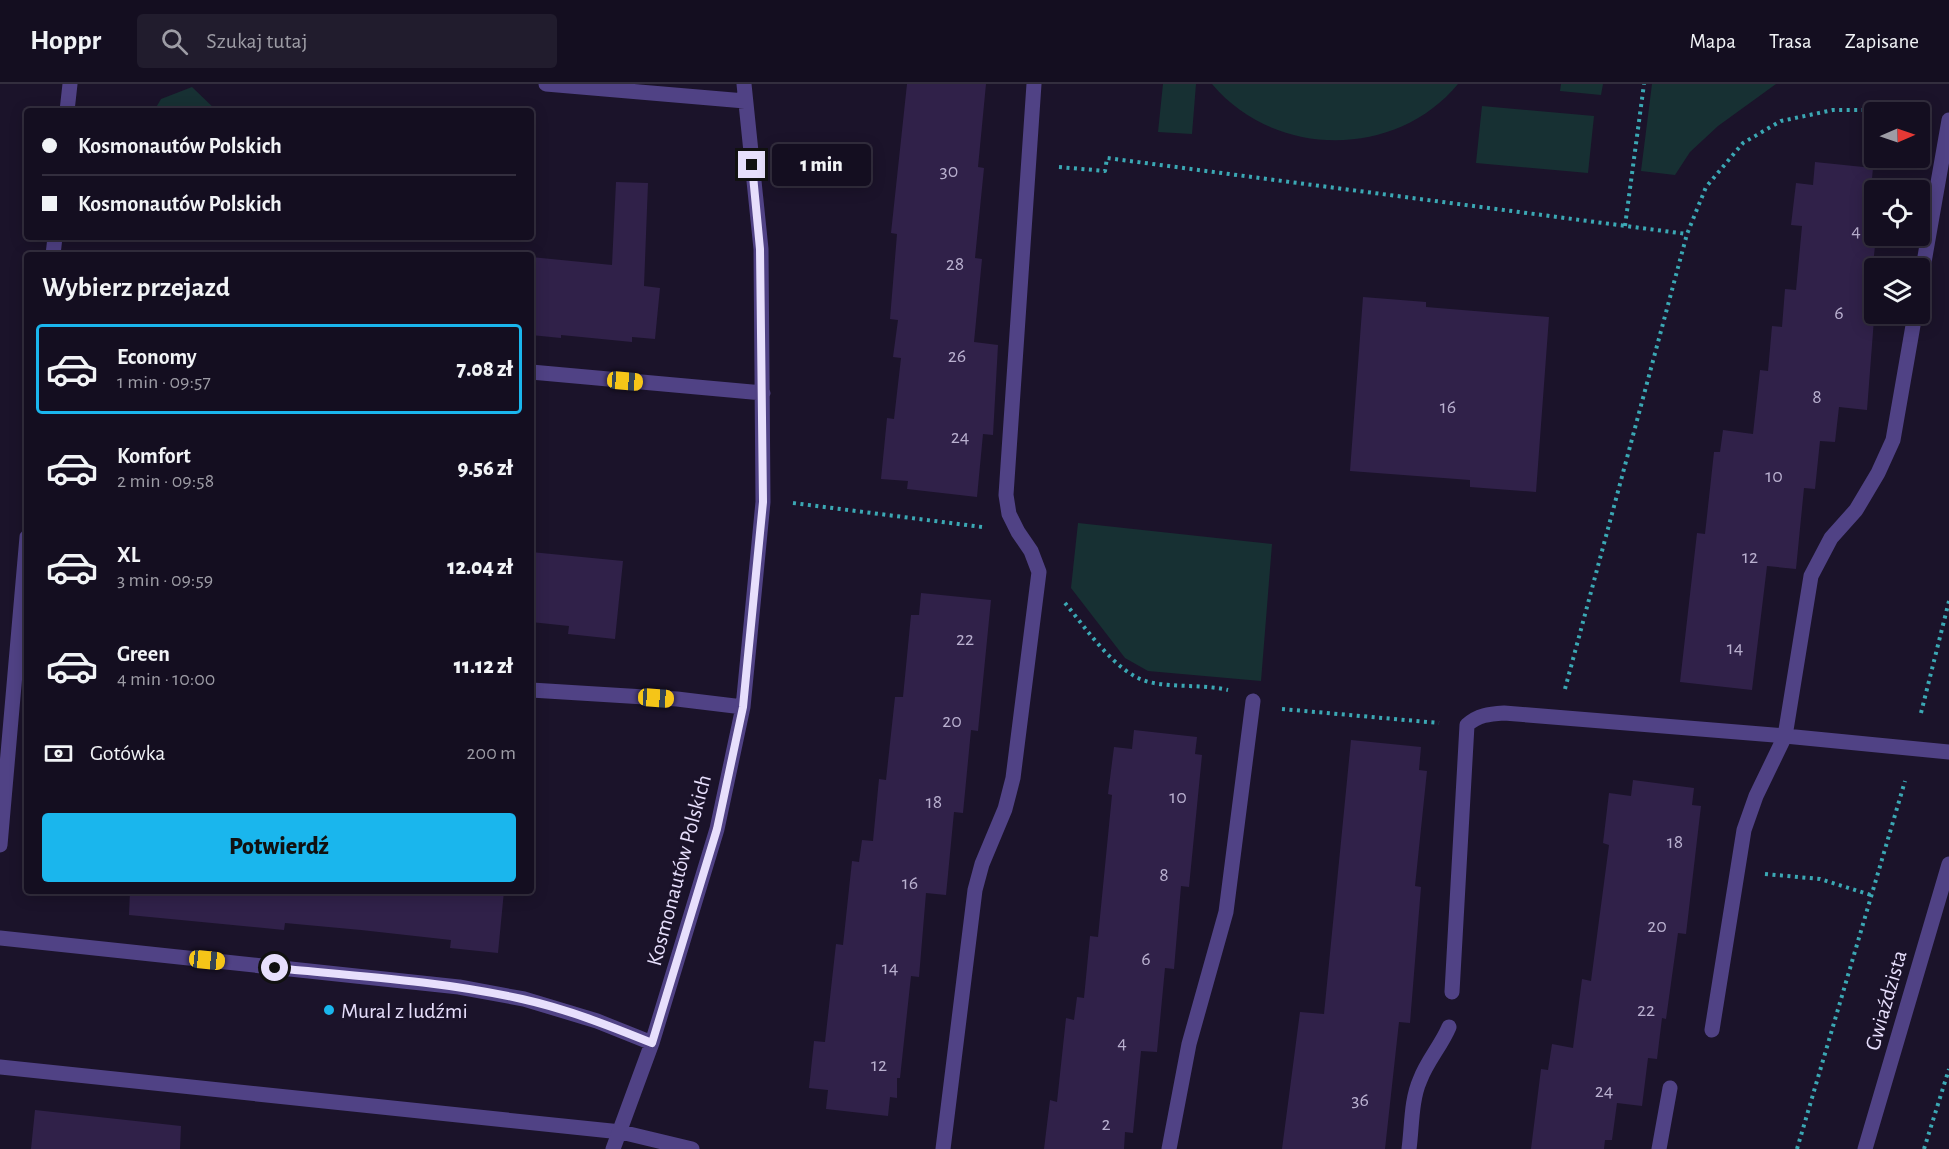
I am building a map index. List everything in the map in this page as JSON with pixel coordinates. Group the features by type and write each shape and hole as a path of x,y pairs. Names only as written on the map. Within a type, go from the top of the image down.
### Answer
{"street":[{"path":"67,108 70,84"},
{"path":"546,84 746,101"},
{"name":"Kosmonautów Polskich","path":"613,1149 652,1043 717,829 743,707 763,502 760,249 744,84"},
{"path":"943,1149 975,890 982,864 1005,810 1013,778 1039,572 1031,551 1009,514 1005,495 1034,84"},
{"path":"1925,258 1949,120"},
{"path":"1712,1030 1744,830 1756,796 1785,736 1811,576 1831,538 1856,510 1878,473 1893,440 1913,324"},
{"path":"534,372 763,393"},
{"path":"0,845 22,655 24,608"},
{"path":"534,690 677,699 743,707"},
{"path":"1169,1149 1189,1044 1226,912 1253,701"},
{"path":"1452,992 1467,725 1475,718 1487,714 1557,719 1785,736 1949,752"},
{"name":"Gwiaździsta","path":"1865,1149 1949,864"},
{"path":"0,938 459,987 534,1002 597,1021 652,1043"},
{"path":"1409,1149 1418,1083 1426,1066 1443,1042 1449,1027"},
{"path":"0,1067 621,1132 692,1149"},
{"path":"1659,1149 1670,1088"}],"path":[{"path":"1625,226 1644,84"},
{"path":"1557,719 1687,234 1706,187 1743,143 1781,121 1833,110 1864,110"},
{"path":"1029,165 1105,171 1107,158 1687,234"},
{"path":"763,502 789,503 1018,532"},
{"path":"1921,713 1949,601"},
{"path":"1797,1149 1905,781"},
{"path":"1738,872 1820,879 1871,895"},
{"path":"1924,1149 1949,1071"}],"green space":[{"path":"1163,84 1196,84 1192,134 1158,132"},
{"path":"1212,84 1458,84 1432,109 1402,126 1370,137 1335,140 1301,137 1268,126 1238,109"},
{"path":"1561,84 1603,84 1601,95 1560,91"},
{"path":"1652,84 1776,84 1718,126 1690,152 1675,175 1641,171"},
{"path":"192,87 214,108 156,108 161,99"},
{"path":"1482,106 1594,116 1588,173 1476,163"},
{"path":"1078,523 1272,544 1261,681 1148,671 1125,658 1071,588"}],"building":[{"path":"907,84 986,84 978,167 984,168 975,258 982,259 974,342 998,345 993,435 983,434 977,497 907,489 908,481 881,479 887,418 894,419 901,358 893,357 898,320 890,319 897,234 891,233"},
{"path":"1815,162 1873,168 1872,180 1864,180 1864,246 1875,246 1874,258 1864,258 1864,324 1874,324 1867,410 1839,407 1835,442 1820,441 1815,489 1804,488 1796,569 1767,566 1752,690 1680,682 1697,533 1705,534 1714,452 1720,452 1723,430 1753,434 1760,370 1768,371 1772,326 1782,327 1785,289 1796,290 1802,226 1791,225 1796,183 1813,185"},
{"path":"616,182 648,183 644,286 660,288 655,339 632,337 632,342 561,335 561,338 534,335 534,257 612,265"},
{"path":"1363,297 1426,302 1426,307 1549,317 1536,492 1470,487 1470,480 1350,471"},
{"path":"534,552 623,561 615,639 568,634 569,626 534,622"},
{"path":"921,593 991,600 978,731 971,730 963,813 954,812 946,895 926,893 919,977 911,976 900,1078 897,1078 897,1098 890,1097 888,1116 826,1109 828,1090 809,1088 814,1041 825,1042 836,944 843,945 852,861 859,862 862,840 873,841 879,779 886,780 895,697 903,697 911,615 919,615"},
{"path":"1134,730 1197,737 1195,754 1202,755 1189,887 1181,886 1174,969 1165,968 1157,1052 1141,1051 1133,1133 1125,1132 1124,1149 1044,1149 1050,1100 1057,1102 1066,1018 1074,1020 1077,997 1084,998 1090,936 1098,937 1112,795 1108,794 1114,747 1132,749"},
{"path":"1351,740 1421,747 1419,770 1427,771 1415,886 1421,887 1410,1023 1399,1022 1385,1149 1282,1149 1300,1012 1324,1014"},
{"path":"1633,780 1694,788 1692,805 1701,806 1686,934 1678,933 1666,1019 1662,1018 1657,1059 1648,1058 1642,1106 1617,1103 1612,1140 1605,1140 1604,1149 1531,1149 1541,1069 1548,1070 1552,1044 1573,1048 1582,979 1591,981 1609,845 1603,843 1609,793 1631,796"},
{"path":"130,894 504,894 498,953 450,948 451,940 361,930 285,923 284,930 129,915"},
{"path":"35,1110 181,1126 180,1149 31,1149"}],"place":[{"name":"Mural z ludźmi","path":"329,1010"}],"route":[{"path":"275,968 459,987 524,999 597,1021 652,1043 717,829 743,707 763,516 760,249 752,165"}]}
